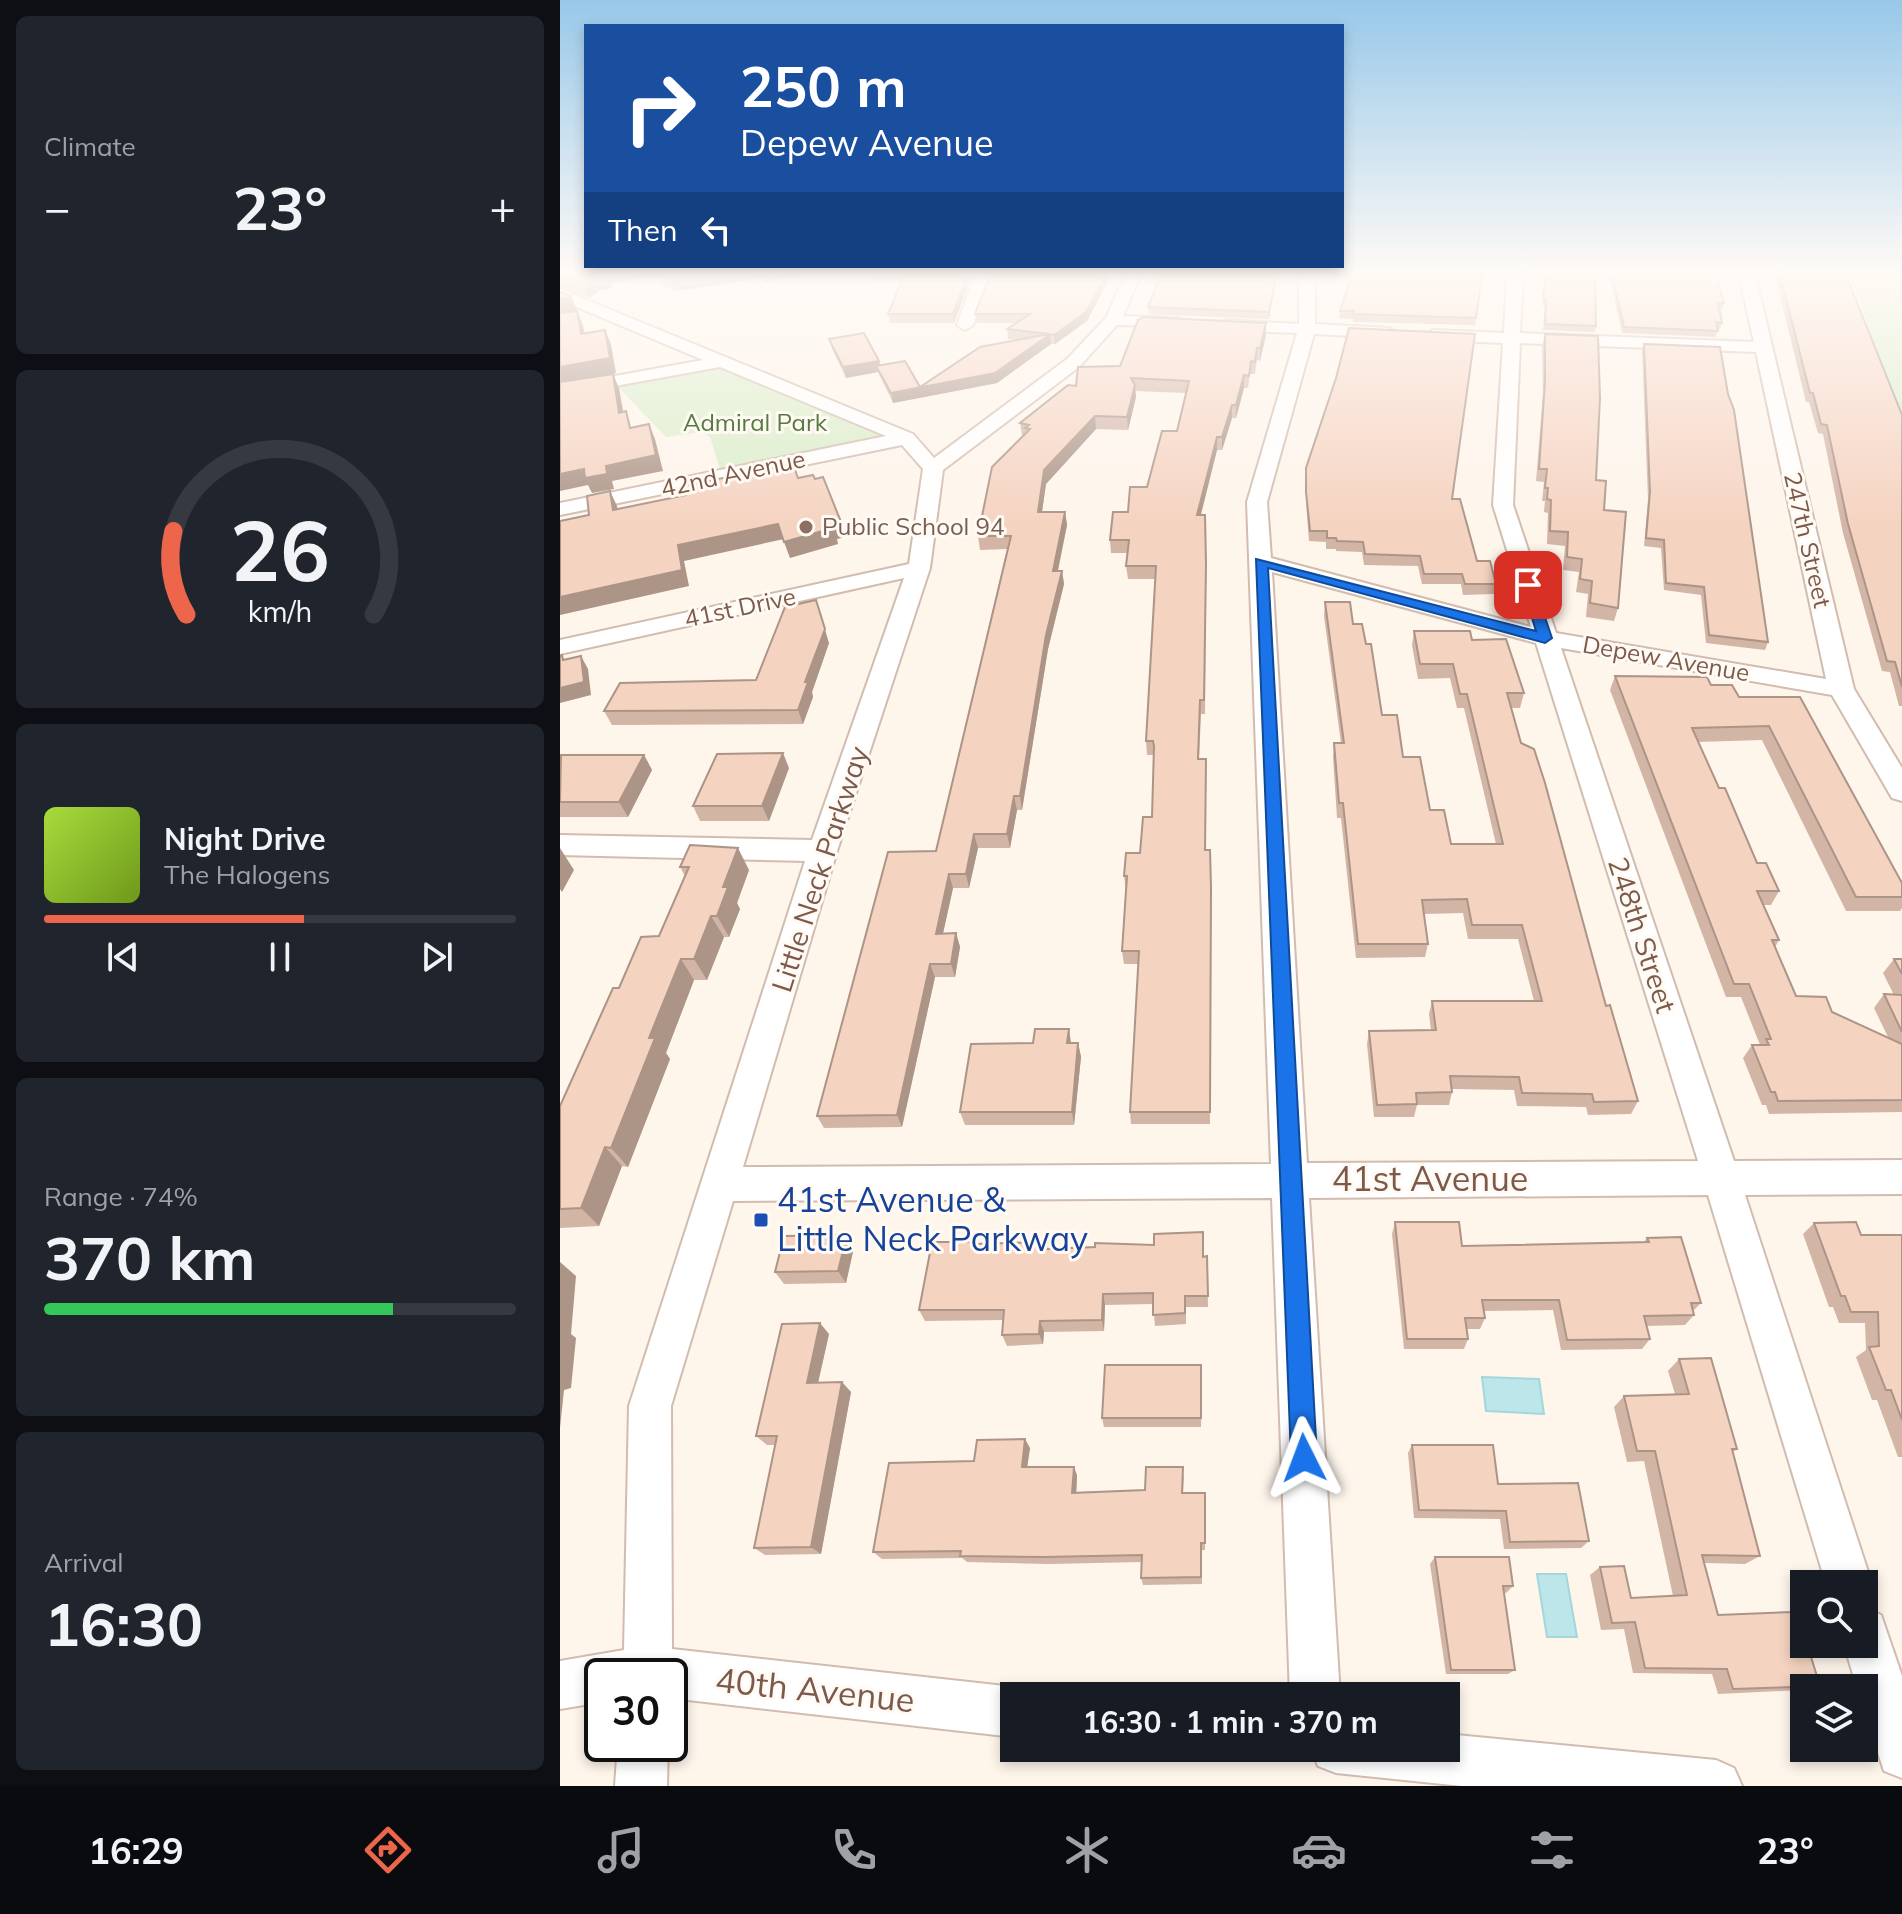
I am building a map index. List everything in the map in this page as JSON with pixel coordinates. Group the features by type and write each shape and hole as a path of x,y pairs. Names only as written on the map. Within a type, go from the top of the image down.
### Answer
{"street":[{"path":"717,358 906,438 933,468 1077,358"},
{"path":"1299,358 1257,502 1314,1682"},
{"name":"248th Street","path":"1509,358 1503,505 1845,1570"},
{"name":"247th Street","path":"1766,358 1841,689 1902,791"},
{"path":"560,391 723,361"},
{"name":"42nd Avenue","path":"560,509 906,438"},
{"name":"Little Neck Parkway","path":"629,1658 650,1406 823,851 919,568 933,468"},
{"name":"Depew Avenue","path":"1261,562 1545,638 1841,689"},
{"name":"41st Drive","path":"560,647 919,568"},
{"path":"560,845 823,851"},
{"name":"41st Avenue","path":"718,1184 1902,1177"},
{"path":"1872,1658 1902,1753"},
{"name":"40th Avenue","path":"560,1685 584,1681"},
{"name":"40th Avenue","path":"688,1681 1000,1711"},
{"path":"1460,1760 1716,1786"},
{"path":"641,1786 642,1762"}],"green space":[{"path":"1876,358 1902,358 1902,414 1893,406"},
{"name":"Admiral Park","path":"723,361 906,438 722,476 710,437 701,432 666,437 612,381"}],"water":[{"path":"1482,1377 1539,1379 1544,1414 1486,1411"},
{"path":"1537,1574 1566,1574 1577,1637 1547,1637"}],"building":[{"path":"560,358 608,358 560,367"},
{"path":"839,358 878,358 879,361 843,367"},
{"path":"963,358 1016,358 995,373 891,393 876,366 905,361 920,387"},
{"path":"1123,358 1256,358 1255,362 1251,361 1249,376 1244,375 1236,405 1232,405 1222,437 1217,437 1197,515 1205,515 1204,700 1200,700 1198,759 1206,759 1205,850 1210,850 1210,1112 1130,1112 1139,951 1122,951 1127,876 1124,876 1126,853 1140,853 1143,817 1152,817 1154,746 1153,741 1146,741 1156,566 1126,566 1129,540 1110,540 1113,512 1128,512 1130,487 1147,487 1162,431 1177,431 1189,381 1131,378 1135,385 1127,417 1095,416 1044,470 1038,512 1065,512 1053,571 1062,571 1046,635 1020,796 1014,796 1007,834 974,834 966,874 949,874 936,934 956,933 951,964 930,964 897,1115 817,1116 888,852 936,851 1011,536 978,536 992,467 1030,429 1025,428 1029,425 1020,423 1068,385 1076,386 1078,367 1120,366"},
{"path":"1341,358 1472,358 1452,499 1460,499 1477,561 1490,561 1496,584 1465,584 1462,574 1424,574 1420,556 1365,554 1363,542 1337,541 1336,538 1327,538 1327,531 1310,531 1306,468"},
{"path":"1545,358 1599,358 1596,480 1606,481 1604,510 1626,512 1618,608 1590,603 1592,581 1580,579 1582,559 1567,557 1568,532 1550,531 1551,500 1547,499 1548,488 1545,488 1547,469 1539,469"},
{"path":"1645,358 1722,358 1734,410 1768,642 1709,635 1704,587 1666,583 1664,540 1646,538 1650,492"},
{"path":"1801,358 1879,358 1902,415 1902,687 1895,662 1887,661 1848,524 1827,425 1821,424 1813,393 1810,393"},
{"path":"613,374 619,413 626,411 630,428 649,424 656,455 606,466 607,474 585,478 584,469 560,474 560,382"},
{"path":"793,464 798,478 823,477 841,522 832,524 833,528 784,542 778,524 678,545 682,570 560,597 560,521 589,515 587,496 610,491 613,510 686,495 683,486"},
{"path":"816,600 825,629 798,710 604,711 620,683 756,680 785,607"},
{"path":"1325,602 1350,602 1353,624 1362,624 1366,644 1371,644 1382,715 1397,715 1403,757 1420,757 1430,810 1444,810 1451,844 1503,844 1467,694 1460,694 1453,664 1420,664 1414,631 1470,631 1472,640 1506,639 1524,693 1507,693 1521,743 1534,749 1606,1006 1610,1005 1638,1101 1594,1102 1592,1094 1522,1093 1519,1077 1450,1076 1452,1092 1416,1093 1417,1104 1377,1105 1369,1031 1436,1030 1432,1001 1542,1001 1522,925 1472,925 1467,899 1422,900 1428,944 1358,944 1334,743 1344,743"},
{"path":"562,655 563,660 581,656 584,682 560,688"},
{"path":"1615,676 1707,677 1711,685 1732,685 1739,697 1800,697 1902,883 1902,897 1856,897 1769,726 1692,728 1719,788 1725,788 1757,863 1766,863 1779,891 1757,891 1779,940 1772,940 1796,996 1826,997 1832,1012 1902,1044 1902,1100 1778,1101 1775,1092 1771,1092 1752,1045 1769,1045 1766,1039 1771,1039 1749,984 1734,984"},
{"path":"783,753 762,806 693,806 717,754"},
{"path":"561,755 644,755 619,802 560,802"},
{"path":"690,845 738,848 723,887 728,887 717,916 711,916 694,959 681,959 649,1038 655,1038 611,1148 605,1147 581,1208 560,1209 560,1106 613,988 619,988 641,937 659,936 689,867 680,867"},
{"path":"1894,959 1902,959 1902,974"},
{"path":"1884,994 1902,995 1902,1032"},
{"path":"1035,1029 1069,1029 1067,1043 1078,1043 1072,1112 960,1112 971,1044 1033,1043"},
{"path":"1395,1222 1459,1222 1462,1246 1649,1242 1647,1238 1681,1237 1701,1303 1691,1303 1694,1315 1644,1316 1650,1339 1567,1340 1559,1300 1482,1300 1485,1318 1465,1318 1468,1339 1407,1339"},
{"path":"1856,1222 1861,1235 1902,1235 1902,1420 1869,1347 1879,1346 1878,1312 1851,1312 1845,1296 1841,1296 1814,1223"},
{"path":"1203,1232 1208,1296 1185,1296 1185,1313 1153,1315 1153,1293 1103,1294 1102,1320 1040,1321 1039,1334 1002,1335 1004,1310 919,1310 932,1242 1046,1242 1046,1249 1095,1247 1095,1243 1154,1245 1154,1234"},
{"path":"847,1235 838,1271 775,1272 784,1236"},
{"path":"820,1323 807,1383 842,1382 811,1547 754,1548 777,1436 756,1436 782,1324"},
{"path":"1711,1358 1737,1449 1732,1449 1760,1556 1702,1555 1718,1615 1790,1612 1790,1658 1811,1658 1816,1674 1790,1674 1790,1687 1733,1689 1727,1669 1645,1668 1635,1622 1612,1623 1600,1567 1624,1566 1631,1598 1687,1595 1655,1451 1637,1451 1624,1396 1689,1394 1679,1359"},
{"path":"1105,1365 1201,1365 1201,1418 1102,1418"},
{"path":"1025,1439 1022,1467 1074,1467 1072,1493 1145,1490 1146,1467 1183,1467 1182,1493 1205,1493 1201,1577 1141,1578 1142,1555 1044,1557 960,1556 961,1551 873,1552 889,1463 974,1461 977,1440"},
{"path":"1412,1445 1493,1445 1498,1484 1578,1483 1589,1541 1510,1542 1506,1511 1419,1510"},
{"path":"1435,1557 1509,1557 1513,1586 1503,1586 1515,1670 1451,1670"}],"place":[{"name":"Public School 94","path":"806,527"},
{"name":"41st Avenue & Little Neck Parkway","path":"761,1220"}],"route":[{"path":"1304,1458 1261,562 1545,638 1528,585"}]}
